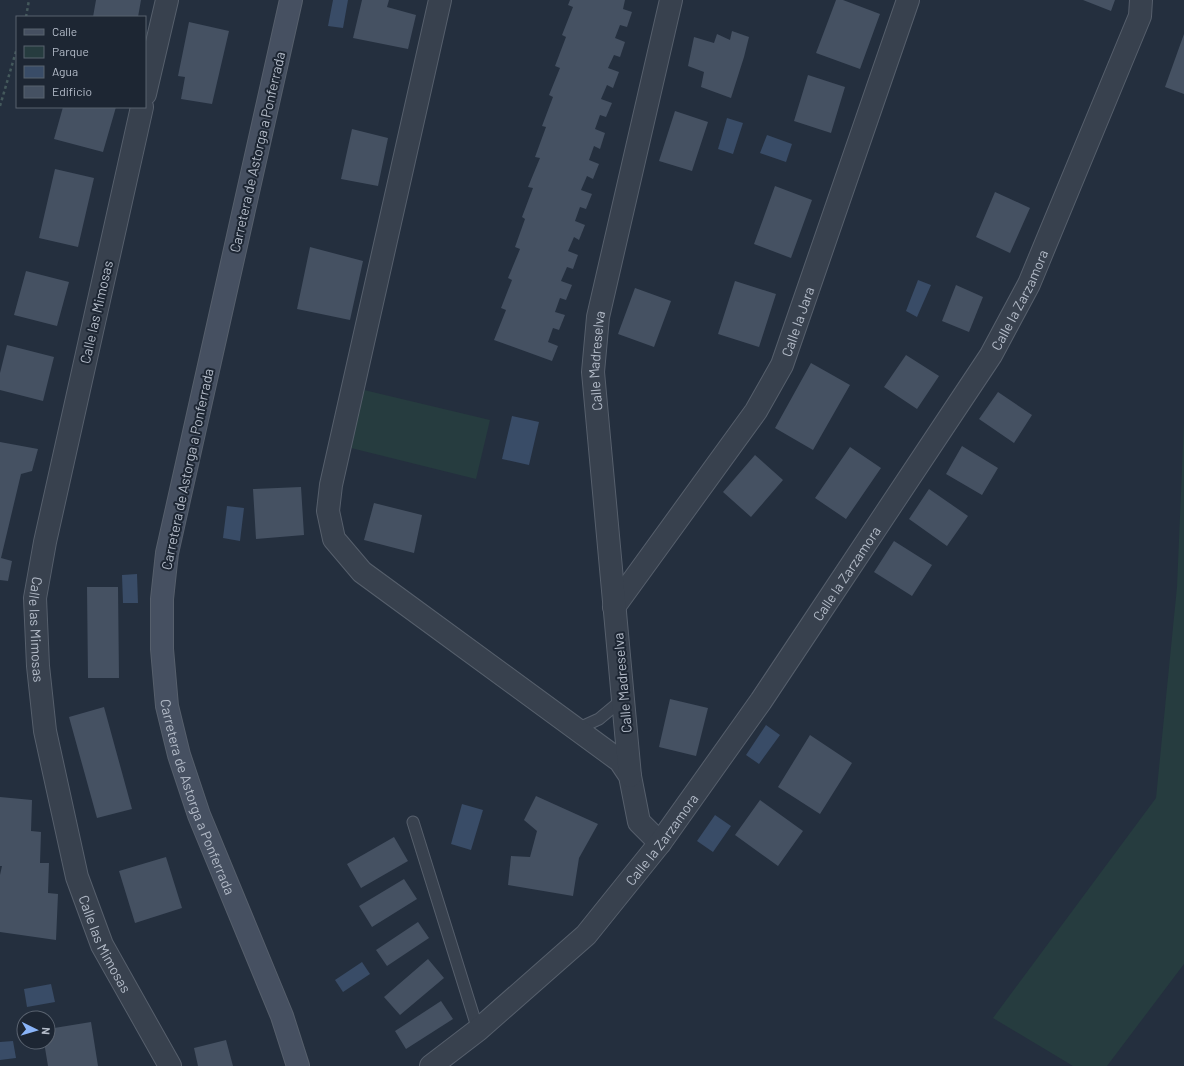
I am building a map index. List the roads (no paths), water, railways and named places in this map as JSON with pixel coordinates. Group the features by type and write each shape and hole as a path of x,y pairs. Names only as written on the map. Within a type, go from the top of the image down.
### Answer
{"main road":[{"name":"Carretera de Astorga a Ponferrada","path":"291,0 167,553 162,599 162,649 167,706 179,755 199,815 282,1016 298,1066"}],"street":[{"path":"146,90 167,0"},
{"path":"440,0 331,485 328,512 334,539 362,572 620,761 630,776"},
{"name":"Calle Madreselva","path":"660,843 639,822 630,776 593,372 598,317 671,0"},
{"name":"Calle la Jara","path":"614,607 756,411 782,365 908,0"},
{"name":"Calle la Zarzamora","path":"431,1066 478,1030 586,935 660,843 761,701 990,355 1030,284 1140,16 1142,0"},
{"name":"Calle las Mimosas","path":"142,108 45,542 35,598 38,666 45,731 77,877 102,945 170,1066"}],"lane":[{"path":"577,729 600,719 623,699"},
{"path":"413,822 478,1030"}],"water":[{"path":"333,0 348,0 343,28 328,26"},
{"path":"727,118 743,123 733,154 718,149"},
{"path":"767,135 792,144 786,162 760,153"},
{"path":"918,280 931,285 917,317 906,311"},
{"path":"512,416 539,422 529,465 502,459"},
{"path":"227,506 244,508 240,541 223,538"},
{"path":"137,574 138,603 123,603 122,575"},
{"path":"766,725 780,735 759,764 746,755"},
{"path":"462,804 483,810 471,850 451,844"},
{"path":"715,815 731,826 713,852 697,841"},
{"path":"362,962 370,974 343,992 335,980"},
{"path":"51,984 55,1002 27,1007 24,989"},
{"path":"13,1041 16,1058 0,1060 0,1042"}]}
